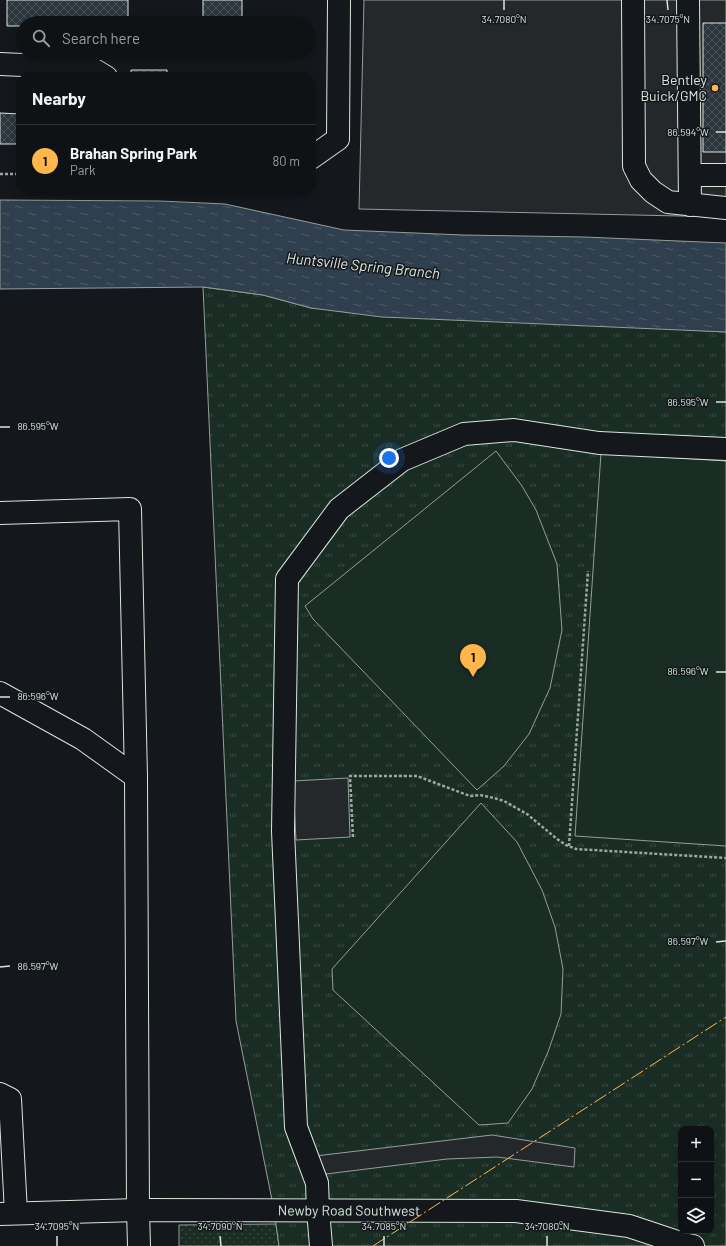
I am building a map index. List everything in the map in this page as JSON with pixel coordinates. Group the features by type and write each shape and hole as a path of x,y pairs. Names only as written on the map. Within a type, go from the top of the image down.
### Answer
{"street":[{"path":"316,154 338,139 339,0"},
{"path":"633,0 634,166 641,180 668,202 726,208"},
{"path":"688,0 690,205"},
{"path":"0,64 91,68 98,72"},
{"path":"690,175 726,175"},
{"path":"321,1246 317,1183 296,1127 295,1119 283,831 287,580 339,509 402,460 464,434 514,430 599,443 726,449"},
{"path":"0,513 130,509 136,777 139,1246"},
{"path":"0,693 84,739 136,777"},
{"path":"0,1094 10,1098 8,1213"},
{"name":"Newby Road Southwest","path":"8,1213 138,1210 516,1211 629,1226 693,1246"}],"path":[{"path":"0,174 16,174"},
{"path":"569,846 588,571"},
{"path":"353,837 350,776 417,776 470,796 480,795 504,801 527,814 557,839 576,849 726,858"}],"green space":[{"path":"203,287 263,295 311,308 726,332 726,1246 279,1246 274,1210 236,1021"},
{"path":"496,451 522,486 536,510 557,564 562,630 550,688 529,734 504,766 477,790 313,619 305,606"},
{"path":"601,453 726,461 726,846 575,836"},
{"path":"481,803 517,842 542,890 555,927 563,969 561,1014 548,1052 532,1089 508,1123 479,1125 333,990 332,969"},
{"path":"276,1224 279,1246 179,1246 179,1225"}],"shaded area":[{"path":"364,0 726,0 726,217 359,209"},
{"path":"348,778 350,837 296,840 293,781"},
{"path":"492,1135 575,1148 574,1167 497,1157 447,1159 318,1175 307,1157"}],"water":[{"name":"Huntsville Spring Branch","path":"0,200 160,201 225,204 344,230 726,243 726,332 382,317 311,308 263,295 203,287 0,289"}],"building":[{"path":"7,0 128,0 128,16 16,16 16,26 7,26"},
{"path":"203,0 242,0 242,16 203,16"},
{"name":"Bentley Buick/GMC","path":"703,23 726,23 726,152 703,152"},
{"path":"131,70 167,70 167,72 131,72"},
{"path":"0,113 16,114 16,144 0,144"}],"power":[{"path":"373,1246 726,1017"}],"place":[{"name":"Bentley Buick/GMC","path":"715,88"},
{"name":"Brahan Spring Park","path":"473,677"}]}
